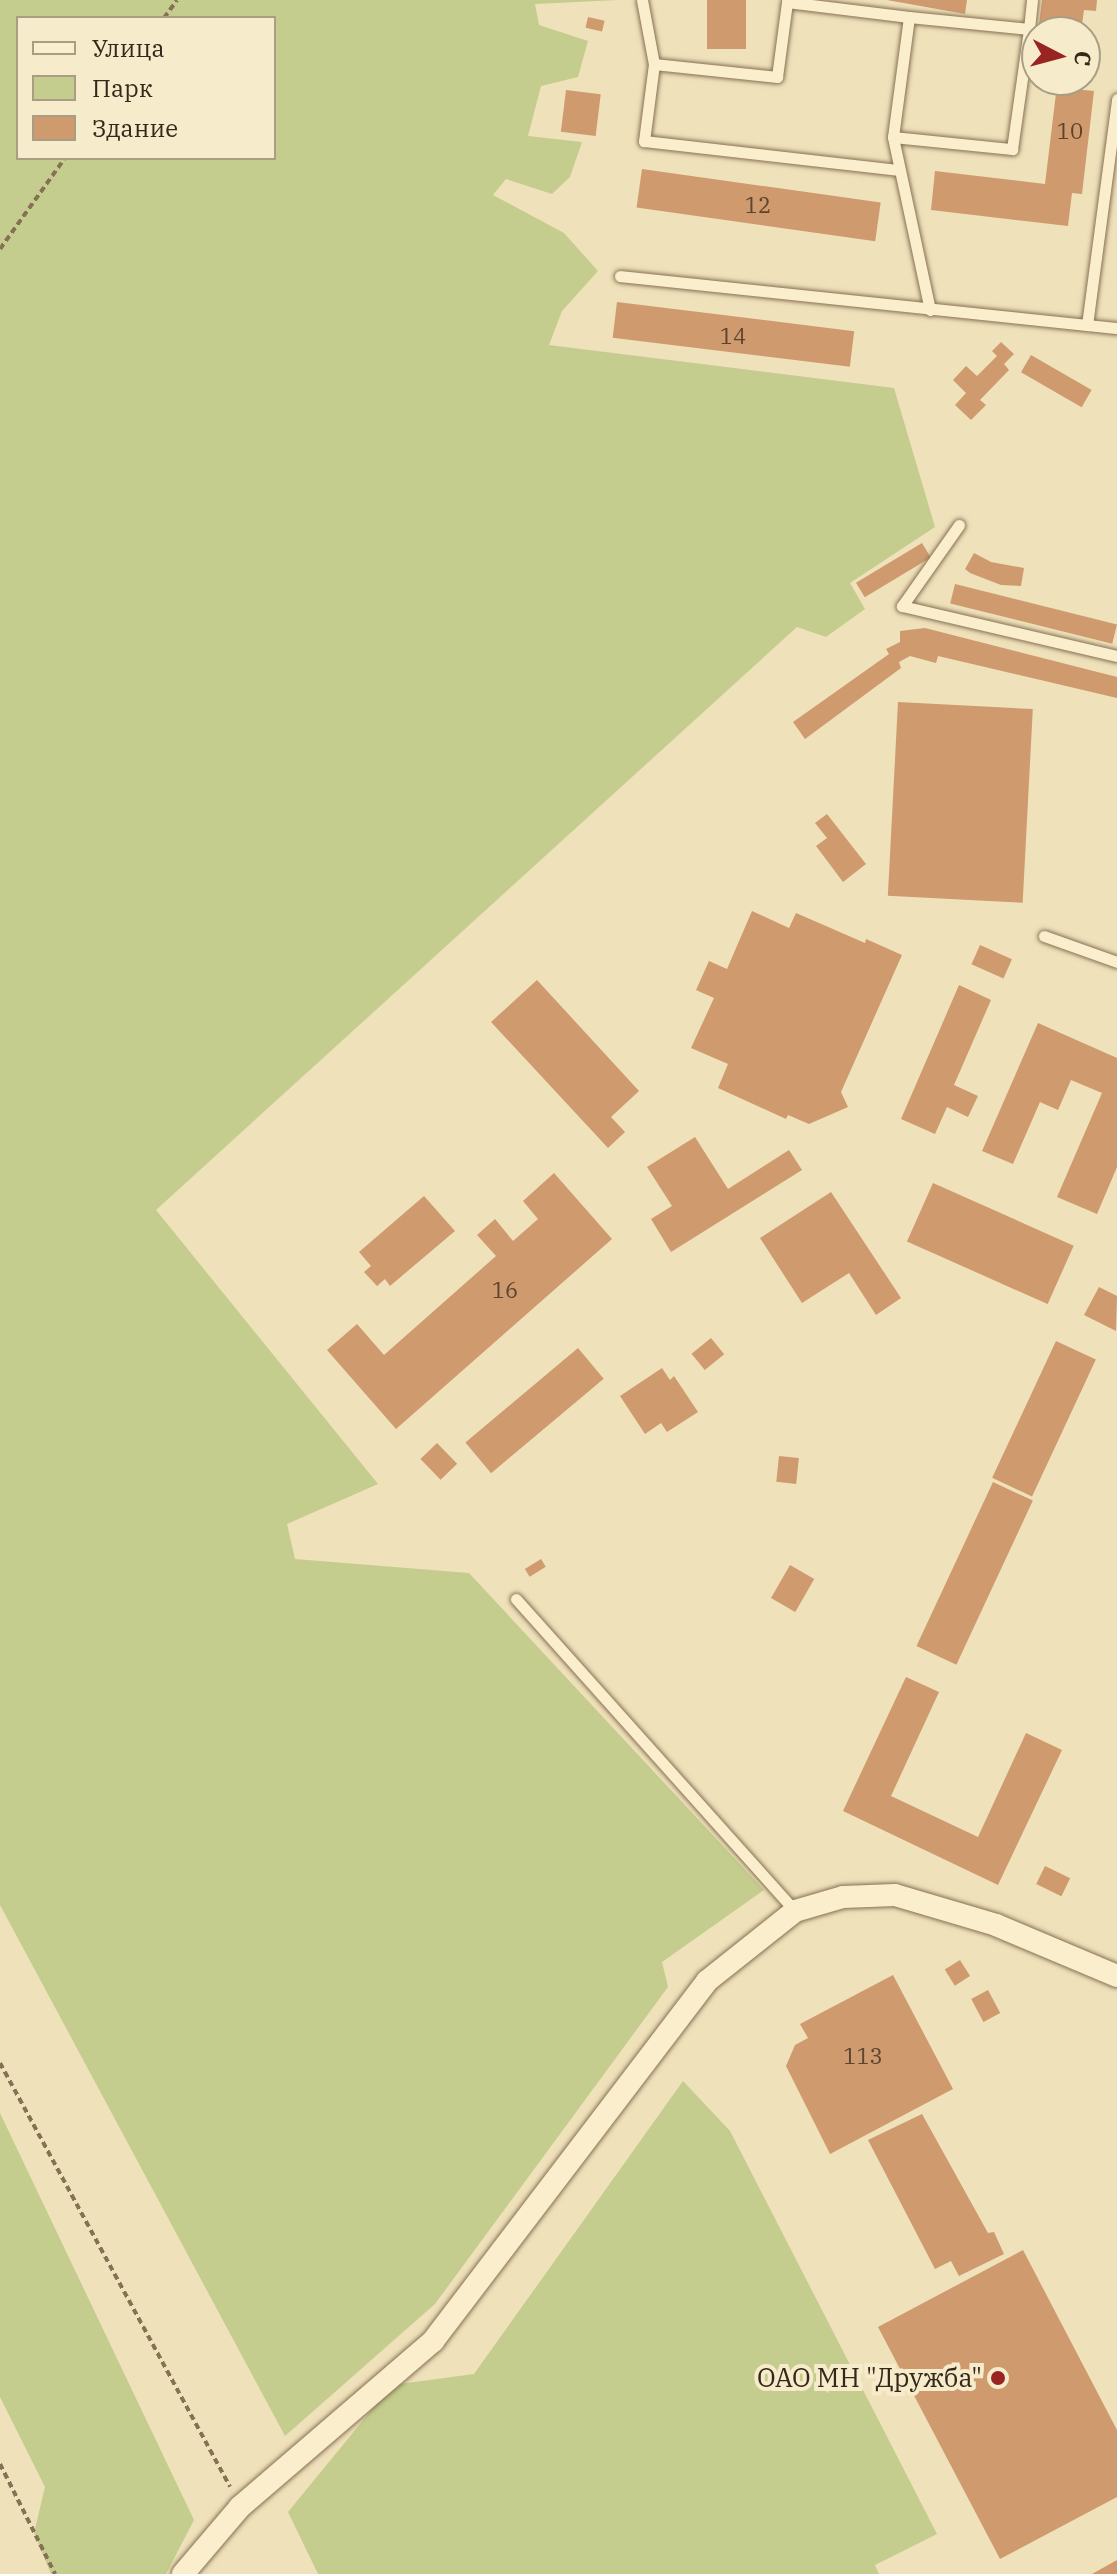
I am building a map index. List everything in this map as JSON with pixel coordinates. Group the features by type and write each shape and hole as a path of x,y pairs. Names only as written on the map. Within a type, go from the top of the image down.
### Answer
{"street":[{"path":"183,2574 240,2507 433,2341 707,1981 795,1911 843,1897 895,1895 996,1925 1117,1976"}],"lane":[{"path":"642,0 654,64 644,141 897,170"},
{"path":"654,64 777,77 787,2 1021,28"},
{"path":"909,17 893,137 897,170 930,310"},
{"path":"893,137 1012,149 1021,85"},
{"path":"1087,325 1117,99"},
{"path":"620,276 1117,328"},
{"path":"959,525 902,606 1117,656"},
{"path":"1044,936 1117,962"},
{"path":"516,1599 795,1911"}],"path":[{"path":"0,249 64,160"},
{"path":"0,2063 240,2507"},
{"path":"0,2464 55,2574"}],"green space":[{"path":"0,0 618,0 535,4 539,25 588,41 578,77 541,86 528,136 582,142 570,177 552,194 506,179 493,195 564,233 598,271 562,311 549,345 894,388 935,527 850,583 865,609 826,637 797,627 156,1210 378,1484 287,1524 295,1559 469,1573 764,1890 662,1962 668,1987 435,2304 285,2436 0,1905"},
{"path":"683,2081 730,2131 937,2534 875,2565 879,2574 318,2574 288,2512 392,2385 474,2374"},
{"path":"0,2113 194,2520 166,2574 51,2574 34,2533 45,2487 0,2397"}],"building":[{"path":"707,0 746,0 746,49 707,49"},
{"path":"887,0 967,0 965,14"},
{"path":"1042,0 1097,0 1096,11 1084,10 1083,16 1040,16"},
{"path":"588,17 605,21 602,32 586,28"},
{"path":"566,90 601,94 596,136 561,132"},
{"path":"1056,96 1093,96 1082,194 1072,193 1068,226 931,210 935,171 1045,184"},
{"path":"642,169 881,203 875,241 637,208"},
{"path":"617,302 854,331 850,367 613,338"},
{"path":"1001,342 1014,354 1004,364 1009,370 980,400 986,405 971,420 955,405 966,393 953,380 966,366 977,376 997,356 992,351"},
{"path":"1031,355 1092,390 1082,407 1021,372"},
{"path":"922,543 931,558 865,597 856,583"},
{"path":"974,553 991,562 1024,568 1021,586 1001,585 970,573 965,569"},
{"path":"955,584 1117,624 1112,644 950,603"},
{"path":"925,628 1117,677 1117,698 938,656 936,663 910,656 899,662 901,668 805,739 793,722 889,654 886,649 900,642 900,631"},
{"path":"898,702 1033,709 1023,903 888,896"},
{"path":"827,814 866,864 843,882 816,846 827,838 815,823"},
{"path":"752,911 789,928 796,913 865,943 866,939 902,955 841,1092 848,1107 809,1124 788,1115 786,1119 718,1088 728,1064 691,1048 714,998 696,990 709,961 727,969"},
{"path":"980,945 1012,959 1003,978 971,964"},
{"path":"537,980 639,1091 611,1117 625,1132 608,1148 491,1022"},
{"path":"959,985 991,1000 954,1085 978,1096 968,1117 947,1107 935,1134 901,1119"},
{"path":"1038,1023 1117,1058 1117,1167 1097,1214 1057,1197 1102,1093 1071,1080 1058,1110 1040,1102 1013,1164 982,1151"},
{"path":"695,1137 728,1189 789,1150 802,1170 671,1252 651,1219 672,1206 647,1167"},
{"path":"554,1173 612,1239 396,1429 327,1350 357,1324 384,1355 496,1256 477,1235 495,1219 513,1241 538,1219 523,1201"},
{"path":"933,1183 1074,1246 1048,1304 907,1241"},
{"path":"831,1192 901,1298 876,1315 849,1273 802,1303 760,1238"},
{"path":"424,1196 455,1231 390,1286 385,1279 377,1286 364,1272 371,1266 359,1252"},
{"path":"1099,1287 1117,1296 1116,1331 1084,1315"},
{"path":"711,1338 724,1354 705,1370 692,1354"},
{"path":"1056,1341 1096,1360 1032,1496 992,1478"},
{"path":"578,1348 604,1379 491,1473 465,1442"},
{"path":"662,1368 670,1380 674,1376 698,1412 667,1432 661,1423 645,1434 620,1396"},
{"path":"437,1443 457,1464 441,1480 420,1459"},
{"path":"779,1456 799,1458 796,1484 776,1482"},
{"path":"993,1482 1033,1501 956,1665 917,1646"},
{"path":"541,1559 546,1567 530,1577 525,1569"},
{"path":"790,1565 814,1579 795,1612 771,1598"},
{"path":"906,1677 939,1692 891,1796 978,1837 1026,1733 1062,1750 998,1885 843,1811"},
{"path":"1045,1866 1070,1878 1061,1896 1036,1884"},
{"path":"960,1960 970,1976 955,1986 945,1970"},
{"path":"893,1975 953,2089 830,2154 786,2066 795,2045 808,2038 800,2024"},
{"path":"988,1990 1000,2013 983,2022 971,1999"},
{"path":"922,2114 988,2233 994,2232 1004,2254 959,2276 951,2261 935,2269 868,2140"},
{"name":"ОАО МН \"Дружба\"","path":"1023,2250 1117,2430 1117,2497 1000,2559 878,2327"},
{"path":"1117,2560 1117,2574 1092,2574"}],"place":[{"name":"ОАО МН \"Дружба\"","path":"998,2378"}]}
